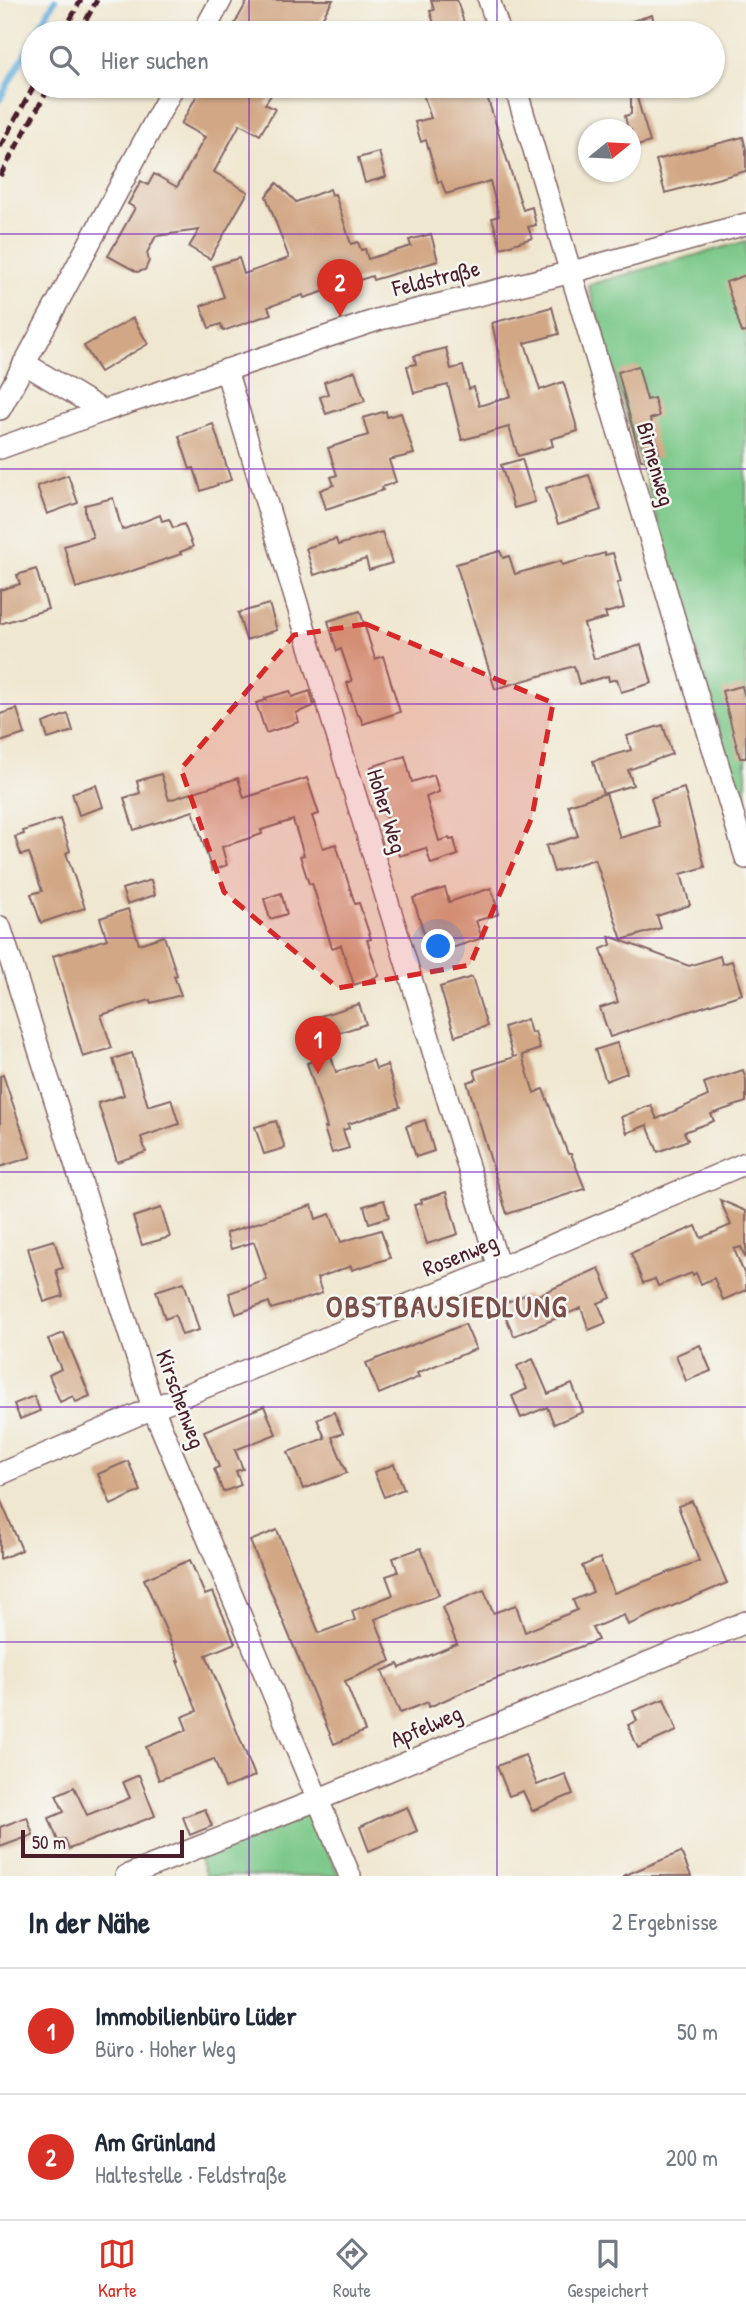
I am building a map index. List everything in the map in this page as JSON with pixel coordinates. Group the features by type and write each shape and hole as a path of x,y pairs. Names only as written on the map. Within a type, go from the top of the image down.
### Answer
{"street":[{"path":"210,21 221,0"},
{"path":"489,0 495,21"},
{"path":"0,409 168,98"},
{"name":"Birnenweg","path":"519,98 746,858"},
{"name":"Feldstraße","path":"0,448 380,319 572,272 746,224"},
{"path":"24,363 103,411"},
{"name":"Hoher Weg","path":"226,370 499,1268"},
{"name":"Kirschenweg","path":"0,927 153,1408 350,1876"},
{"name":"Rosenweg","path":"0,1475 153,1408 499,1268 746,1163"},
{"name":"Apfelweg","path":"126,1876 746,1622"}],"highlighted area":[{"path":"366,624 553,703 532,817 470,965 338,988 224,892 181,769 294,635"}],"green space":[{"path":"746,241 746,821 588,285"},
{"path":"309,1809 339,1876 206,1876 199,1857"}],"building":[{"path":"248,0 333,0 320,21 236,21"},
{"path":"431,0 457,0 463,21 433,21 430,11 434,10"},
{"path":"652,15 654,21 632,21"},
{"path":"195,98 269,98 265,104 275,109 260,135 240,124 214,172 248,192 210,259 189,247 199,230 156,236 147,253 149,261 145,270 137,272 108,256 135,208 128,204 141,181 148,185 154,174 177,187 205,137 181,124"},
{"path":"424,98 488,98 523,210 532,207 536,225 528,227 532,238 501,248 492,218 499,216 490,181 446,194 441,181 438,182 426,140 421,142 415,122 431,118"},
{"path":"631,98 637,98 650,142 641,145 641,119 626,119 625,116 631,114"},
{"path":"743,137 746,171 665,193 656,160"},
{"path":"379,152 386,177 365,183 358,158"},
{"path":"277,183 296,202 330,189 332,195 335,194 351,244 358,242 361,250 365,249 368,259 411,246 409,240 431,234 438,261 373,280 372,276 304,298 303,295 268,307 271,314 223,331 221,324 209,328 201,306 224,297 213,266 239,258 244,274 289,258 266,196"},
{"path":"746,275 746,332 742,333 726,282"},
{"path":"552,307 559,334 525,343 540,390 563,382 578,431 551,439 553,446 518,456 509,427 462,440 448,385 414,393 407,366 416,364 414,356 446,348 451,369 463,366 469,389 474,387 479,406 511,396 492,323"},
{"path":"133,318 148,344 100,372 84,346"},
{"path":"638,366 647,400 654,398 659,416 650,419 660,457 649,460 641,460 618,372"},
{"path":"355,371 365,401 326,414 320,397 328,394 324,382"},
{"path":"386,411 387,417 401,413 414,454 389,460 396,482 382,487 383,490 326,509 320,490 334,485 331,477 337,475 328,448 368,435 363,418"},
{"path":"213,424 231,480 201,491 179,436"},
{"path":"522,459 535,502 514,508 501,465"},
{"path":"68,475 78,503 47,514 37,486"},
{"path":"589,475 601,510 558,524 546,488"},
{"path":"113,498 122,530 160,515 162,521 169,519 173,528 184,524 193,547 180,552 181,554 76,588 64,546 93,537 85,505"},
{"path":"382,532 392,563 369,570 366,559 314,575 306,548 336,539 338,545"},
{"path":"500,551 503,558 509,556 515,574 561,561 562,565 613,553 621,582 617,583 624,608 605,613 607,618 584,624 594,659 641,645 652,683 621,692 617,679 609,681 608,676 579,684 574,666 495,689 456,564"},
{"path":"36,569 48,609 0,624 0,590 20,584 17,575"},
{"path":"269,604 277,630 246,640 238,613"},
{"path":"360,611 375,659 383,656 400,712 363,724 359,714 357,715 347,683 352,681 341,649 337,651 328,621"},
{"path":"742,686 746,701 746,758 740,758 722,691"},
{"path":"290,691 292,697 310,691 314,706 296,713 299,722 266,733 256,703"},
{"path":"17,709 25,734 0,742 0,714"},
{"path":"68,714 73,731 48,739 43,723"},
{"path":"663,725 672,754 628,770 633,785 603,794 593,761 631,750 627,736"},
{"path":"405,756 412,782 434,775 439,792 426,797 439,841 454,839 458,855 431,864 426,848 399,856 371,767"},
{"path":"161,774 169,800 238,778 244,798 307,778 319,814 312,816 323,848 336,844 355,904 359,903 371,939 367,940 379,976 354,985 341,945 332,948 312,883 309,884 300,856 304,855 293,820 222,847 227,865 212,871 193,811 134,830 124,798 140,793 137,781"},
{"path":"96,785 103,807 79,815 72,793"},
{"path":"684,788 705,867 681,874 690,905 657,916 661,928 622,940 595,859 554,872 546,846 578,836 568,805 606,793 620,838 659,826 651,798"},
{"path":"60,819 70,851 66,853 85,908 41,923 31,894 42,891 29,853 21,855 15,837 24,834 23,831"},
{"path":"151,880 155,895 127,904 122,889"},
{"path":"445,888 449,902 491,888 499,914 476,921 482,938 433,954 413,898"},
{"path":"281,893 287,914 270,919 264,899"},
{"path":"128,909 139,944 164,936 181,995 151,1003 150,1000 101,1015 112,1048 83,1057 53,956 107,939 100,918"},
{"path":"609,936 689,966 720,956 722,964 732,961 742,994 610,1037 600,1008 618,1002 601,949 611,945"},
{"path":"472,977 487,1026 455,1036 440,987"},
{"path":"359,1004 366,1024 323,1038 317,1017"},
{"path":"527,1019 531,1033 535,1032 540,1049 522,1055 534,1093 543,1089 568,1154 571,1154 585,1189 507,1214 467,1082 477,1079 474,1070 517,1056 513,1057 504,1027"},
{"path":"617,1043 627,1073 606,1081 595,1050"},
{"path":"132,1053 148,1106 171,1099 179,1124 141,1137 146,1152 117,1162 98,1103 124,1095 113,1059"},
{"path":"331,1056 336,1072 373,1060 376,1069 387,1065 400,1107 348,1124 349,1128 343,1130 349,1148 332,1153 307,1063"},
{"path":"743,1070 746,1102 711,1114 714,1121 684,1132 688,1140 658,1152 647,1125 627,1133 621,1117 651,1105 657,1119 708,1096 704,1083"},
{"path":"3,1075 31,1157 0,1167 0,1076"},
{"path":"425,1120 434,1151 416,1157 406,1126"},
{"path":"276,1121 285,1148 264,1154 255,1127"},
{"path":"446,1192 458,1234 427,1244 414,1205"},
{"path":"384,1200 389,1217 369,1223 364,1206"},
{"path":"720,1200 746,1211 746,1259 741,1247 734,1249 746,1278 746,1290 723,1300 714,1278 701,1284 696,1273 658,1286 655,1279 643,1283 631,1253 696,1226 701,1238 731,1225"},
{"path":"312,1205 316,1219 330,1214 341,1242 381,1230 390,1258 352,1270 351,1266 317,1278 322,1293 271,1309 269,1302 236,1314 229,1293 267,1280 254,1242 231,1249 226,1233"},
{"path":"161,1208 170,1237 142,1245 133,1217"},
{"path":"54,1240 63,1268 56,1270 63,1296 44,1302 28,1248"},
{"path":"599,1268 611,1298 598,1303 606,1323 589,1330 581,1308 514,1336 502,1308 506,1306 505,1303 527,1294 528,1298 534,1297"},
{"path":"184,1282 199,1330 182,1335 175,1315 165,1319 156,1291"},
{"path":"465,1324 476,1349 417,1373 419,1377 379,1394 366,1363"},
{"path":"64,1333 90,1396 76,1402 73,1396 60,1402 49,1375 61,1369 48,1339"},
{"path":"700,1345 711,1371 686,1381 676,1355"},
{"path":"533,1359 548,1394 572,1384 583,1412 554,1424 547,1407 521,1418 512,1396 527,1389 517,1366"},
{"path":"34,1396 40,1411 20,1419 14,1404"},
{"path":"264,1406 276,1434 235,1450 243,1469 236,1471 241,1485 223,1492 214,1469 219,1467 204,1431"},
{"path":"334,1412 343,1433 332,1437 347,1473 303,1489 288,1452 325,1438 317,1419"},
{"path":"128,1461 141,1491 111,1505 98,1474"},
{"path":"394,1464 404,1489 384,1497 374,1472"},
{"path":"0,1499 22,1550 0,1559"},
{"path":"692,1501 727,1583 628,1625 624,1615 592,1628 598,1640 429,1707 428,1702 400,1713 382,1671 398,1664 400,1668 457,1644 442,1607 484,1590 493,1613 516,1605 525,1632 577,1610 573,1600 593,1592 582,1566 600,1558 614,1593 699,1561 678,1506"},
{"path":"277,1530 319,1633 355,1620 352,1611 393,1595 386,1576 398,1572 393,1558 421,1548 439,1595 375,1619 391,1661 345,1681 365,1731 334,1744 250,1541"},
{"path":"190,1560 205,1595 213,1592 235,1643 206,1655 255,1776 225,1788 214,1759 159,1780 146,1747 187,1730 182,1717 197,1711 144,1579"},
{"path":"664,1699 677,1731 638,1748 628,1725 637,1721 633,1711"},
{"path":"525,1755 537,1785 565,1774 573,1794 532,1811 523,1791 509,1796 497,1766"},
{"path":"139,1775 155,1816 69,1849 65,1839 58,1841 49,1818 64,1812 56,1795 74,1787 87,1815 130,1798 123,1782"},
{"path":"407,1807 417,1831 369,1851 360,1827"},
{"path":"205,1809 212,1826 190,1835 183,1817"},
{"path":"27,1817 33,1835 0,1847 0,1827"},
{"path":"681,1852 691,1876 623,1876"}],"waterway":[{"path":"43,21 55,0"},
{"path":"0,99 21,61"}],"railway":[{"path":"70,21 81,0"},
{"path":"86,21 97,0"},
{"path":"0,147 27,98"},
{"path":"0,176 43,98"}],"place":[{"name":"Am Grünland","path":"340,317"},
{"name":"Immobilienbüro Lüder","path":"318,1074"}],"district":[{"name":"OBSTBAUSIEDLUNG","path":"447,1307"}]}
